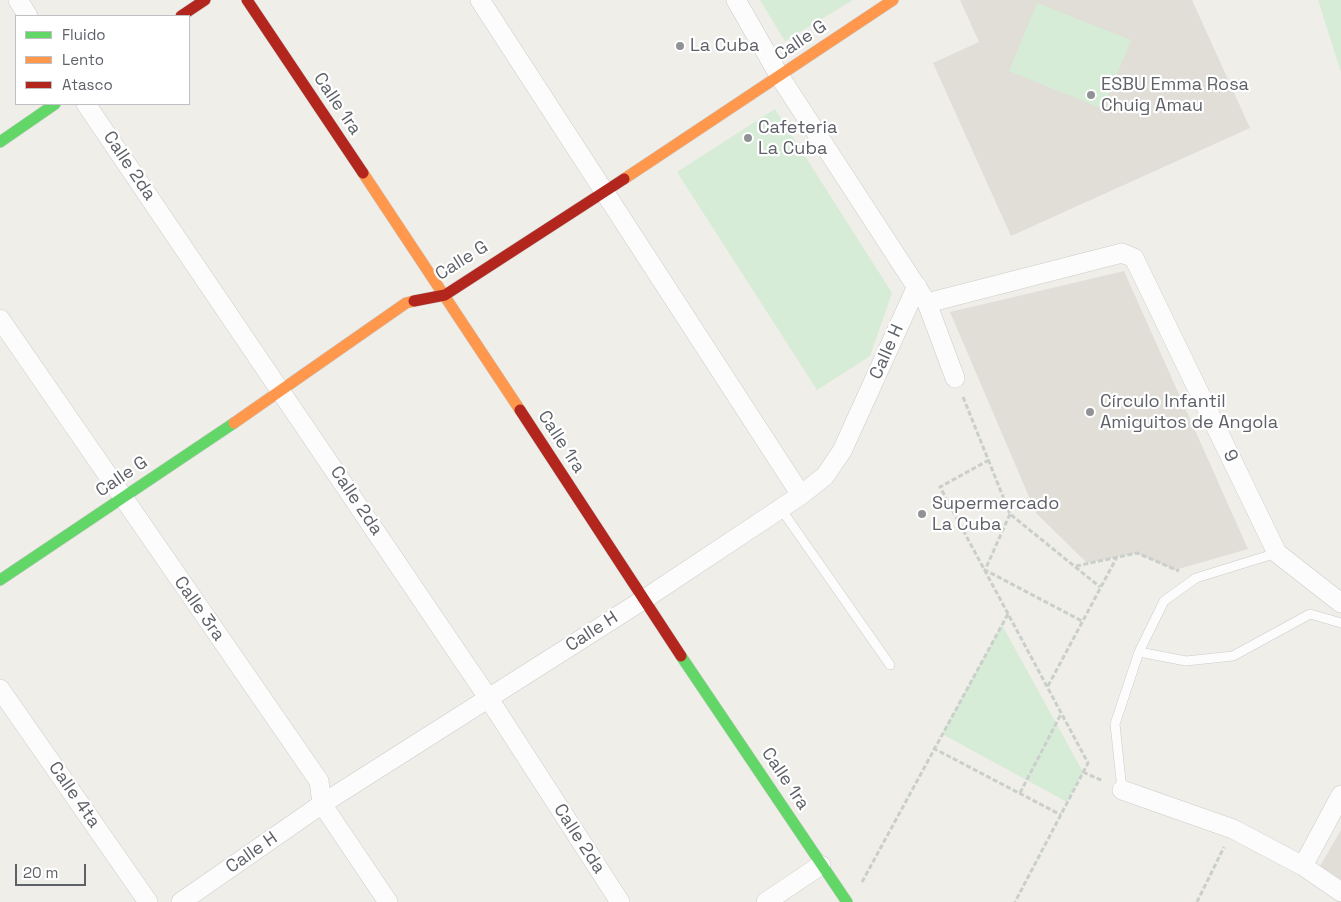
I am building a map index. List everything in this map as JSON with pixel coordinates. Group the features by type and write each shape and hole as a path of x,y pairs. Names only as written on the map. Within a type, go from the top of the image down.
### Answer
{"street":[{"path":"18,0 27,15"},
{"path":"182,15 205,0"},
{"name":"Calle 1ra","path":"246,0 445,295 643,600 847,902"},
{"path":"480,0 801,494"},
{"path":"736,0 780,77 927,303 955,378"},
{"name":"Calle G","path":"0,580 282,391 406,303 445,295 780,77 893,0"},
{"path":"0,142 54,105"},
{"name":"Calle 2da","path":"87,105 489,699 620,902"},
{"name":"9","path":"927,303 1122,253 1134,258 1277,554 1341,603"},
{"name":"Calle H","path":"181,902 322,804 643,600 780,509 825,476 842,451 917,286"},
{"name":"Calle 3ra","path":"0,319 122,499 319,781 322,804 388,902"},
{"name":"Calle 4ta","path":"0,689 148,902"},
{"path":"1122,790 1233,829 1303,866 1335,894"},
{"path":"1303,866 1341,795"},
{"path":"766,902 821,865"}],"lane":[{"path":"780,509 890,665"},
{"path":"1122,790 1114,724 1139,652 1164,601 1196,578 1277,554"},
{"path":"1139,652 1186,661 1233,656 1310,614 1341,623"}],"path":[{"path":"955,378 1010,514 1100,587"},
{"path":"989,460 940,486 1088,764 1015,902"},
{"path":"985,570 1010,514"},
{"path":"1075,566 1137,553 1196,578"},
{"path":"1047,687 1117,557"},
{"path":"985,570 1082,621"},
{"path":"860,885 933,748 1008,614"},
{"path":"1020,793 1062,714"},
{"path":"933,748 1061,815"},
{"path":"1197,902 1233,829"}],"shaded area":[{"name":"ESBU Emma Rosa Chuig Amau","path":"960,0 1192,0 1250,128 1011,236 933,63 979,42"},
{"name":"Círculo Infantil Amiguitos de Angola","path":"1124,271 1248,549 1175,570 1137,553 1087,563 1036,513 950,312"},
{"path":"1341,830 1341,880 1320,866"}],"green space":[{"path":"760,0 853,0 785,41"},
{"path":"1318,0 1341,0 1341,72"},
{"path":"1037,3 1131,40 1103,109 1009,71"},
{"path":"775,109 892,293 870,356 817,390 677,172"},
{"path":"1002,625 1083,772 1067,802 942,734"}],"traffic: fast":[{"path":"0,142 54,105"},
{"path":"0,580 234,423"},
{"path":"681,656 847,902"}],"traffic: slow":[{"path":"624,179 893,0"},
{"path":"363,173 520,410"},
{"path":"234,423 406,303 414,301"}],"traffic: jam":[{"path":"182,15 205,0"},
{"path":"247,0 363,173"},
{"path":"414,301 445,295 624,179"},
{"path":"520,410 681,656"}],"place":[{"name":"La Cuba","path":"680,46"},
{"name":"ESBU Emma Rosa Chuig Amau","path":"1091,95"},
{"name":"Cafeteria La Cuba","path":"748,138"},
{"name":"Círculo Infantil Amiguitos de Angola","path":"1090,412"},
{"name":"Supermercado La Cuba","path":"922,514"}]}
